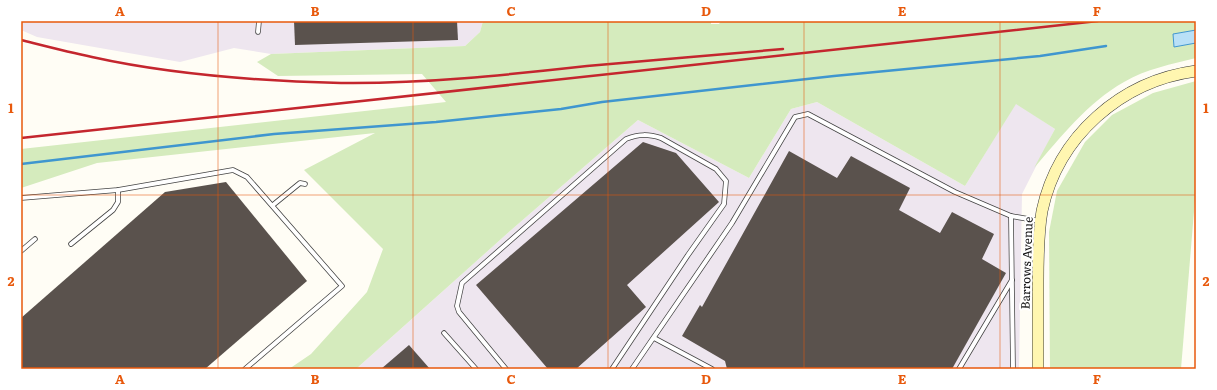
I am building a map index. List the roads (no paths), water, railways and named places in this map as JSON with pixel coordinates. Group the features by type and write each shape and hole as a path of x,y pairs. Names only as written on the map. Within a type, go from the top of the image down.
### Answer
{"street":[{"name":"Barrows Avenue","path":"1038,369 1038,251 1041,221 1050,184 1060,164 1075,140 1092,121 1113,103 1140,88 1169,76 1196,71"}],"lane":[{"path":"258,32 259,21"},
{"path":"632,369 732,223 795,117 808,114 954,192 1011,216 1041,221"},
{"path":"506,369 459,312 457,306 462,283 626,139 635,135 652,135 661,138 716,169 726,181 724,204 612,369"},
{"path":"21,198 118,190 233,170 247,177 273,205 342,286 245,369"},
{"path":"273,205 300,183 304,184"},
{"path":"71,244 112,210 118,202 118,190"},
{"path":"1011,216 1013,369"},
{"path":"21,251 35,238"},
{"path":"959,369 1013,279"},
{"path":"444,333 476,369"},
{"path":"654,338 712,369"}],"water":[{"path":"1196,30 1196,43 1174,47 1173,34"}],"waterway":[{"path":"21,164 274,134 436,122 561,109 602,102 834,76 1040,56 1106,46"}],"railway":[{"path":"21,138 1098,21"},
{"path":"21,40 123,63 184,73 278,81 341,83 403,82 464,78 783,49"}]}
